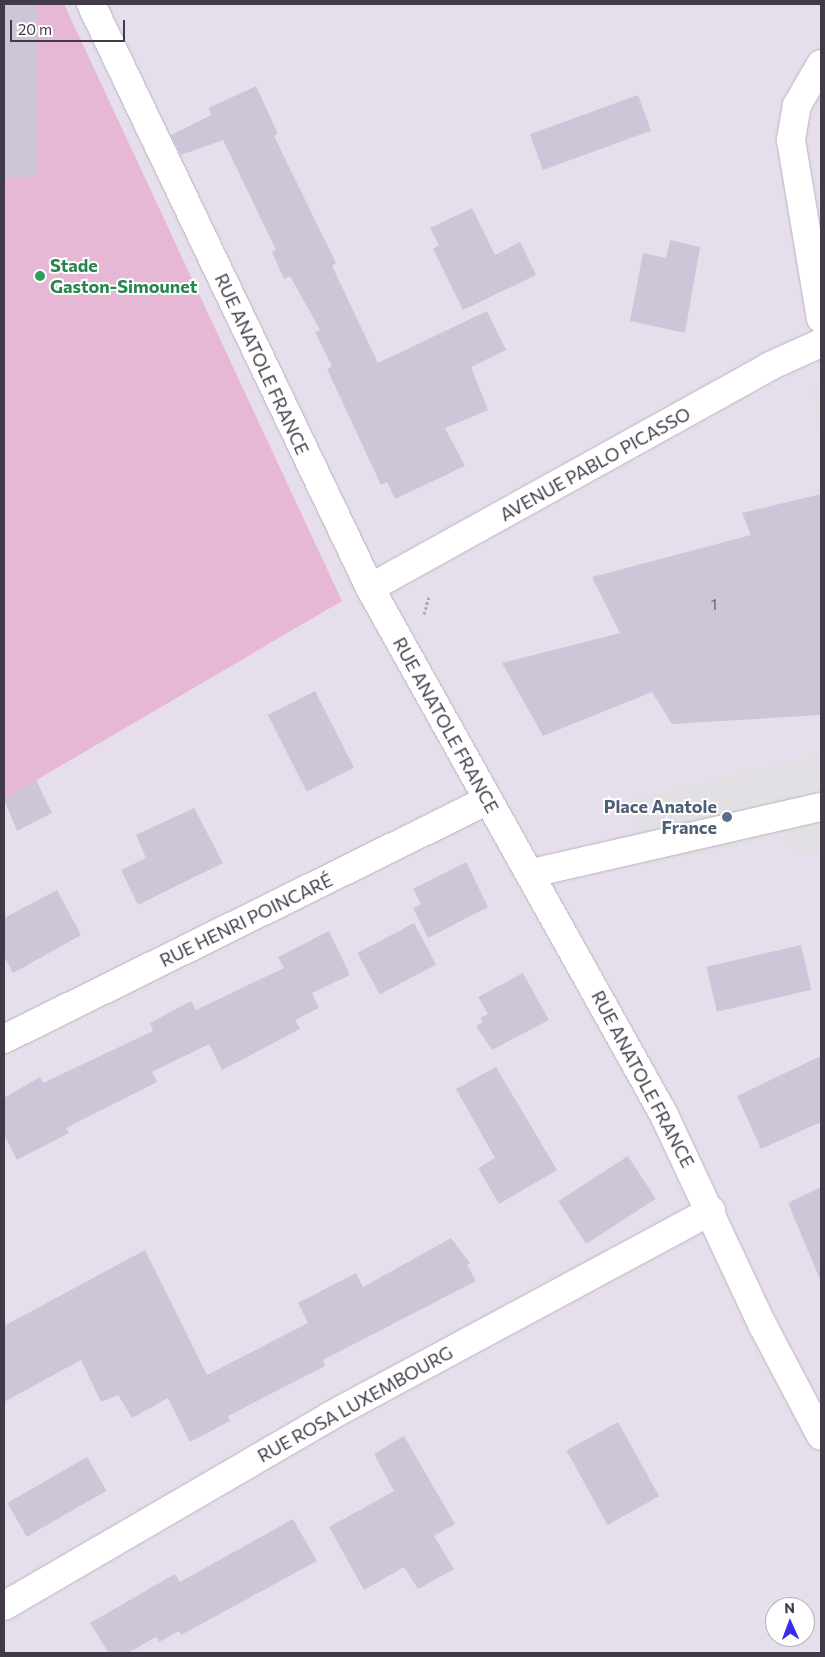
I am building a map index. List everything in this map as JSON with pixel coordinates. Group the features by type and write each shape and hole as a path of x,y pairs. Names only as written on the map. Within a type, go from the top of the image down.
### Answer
{"street":[{"name":"RUE ANATOLE FRANCE","path":"91,4 370,588 488,800 532,873 664,1115 711,1211 763,1326 821,1436"},
{"path":"821,64 797,105 791,140 821,319"},
{"name":"AVENUE PABLO PICASSO","path":"370,588 770,366 821,344"},
{"name":"RUE HENRI POINCARÉ","path":"4,1039 488,800"},
{"path":"532,873 821,807"},
{"name":"RUE ROSA LUXEMBOURG","path":"4,1606 330,1416 711,1211"}],"shaded area":[{"path":"4,4 821,4 821,1653 4,1653"},
{"path":"4,4 64,4 342,601 4,799"},
{"path":"821,386 821,437 810,388"},
{"name":"Place Anatole France","path":"821,753 821,851 791,858 785,835 645,867 629,799"}],"building":[{"path":"4,4 37,4 37,178 4,178"},
{"path":"256,86 278,134 274,136 336,263 332,266 378,363 487,311 506,350 471,367 488,410 445,428 465,466 395,499 387,482 381,485 327,369 332,366 315,332 320,330 290,276 284,279 272,252 276,250 223,140 181,155 171,135 211,115 209,108"},
{"path":"638,95 651,131 543,170 530,134"},
{"path":"472,208 495,255 520,242 536,275 463,310 433,249 439,245 430,228"},
{"path":"670,240 700,247 685,333 630,321 643,253 666,258"},
{"path":"821,494 821,715 672,724 652,692 543,736 502,663 620,633 592,577 751,535 742,513"},
{"path":"315,691 354,768 307,792 268,715"},
{"path":"36,780 52,813 17,831 4,799"},
{"path":"194,808 223,863 138,905 121,870 146,858 136,835"},
{"path":"466,862 488,907 428,938 413,908 421,904 413,889"},
{"path":"57,890 81,935 13,973 4,956 4,918"},
{"path":"414,923 436,964 380,995 357,953"},
{"path":"329,931 350,975 312,993 319,1008 295,1020 300,1029 222,1070 209,1044 152,1072 157,1082 66,1128 69,1133 17,1160 4,1134 4,1098 40,1077 43,1083 153,1031 150,1023 191,1001 196,1010 284,968 278,957"},
{"path":"801,945 811,990 717,1012 706,967"},
{"path":"523,973 549,1020 492,1050 476,1026 483,1022 480,1018 488,1014 478,997"},
{"path":"821,1056 821,1122 761,1149 737,1096"},
{"path":"496,1067 557,1170 499,1204 478,1168 495,1158 456,1089"},
{"path":"628,1156 656,1199 586,1244 558,1201"},
{"path":"821,1187 821,1282 788,1203"},
{"path":"451,1238 470,1263 467,1265 476,1281 323,1360 325,1366 228,1416 230,1421 190,1442 168,1398 132,1418 118,1395 101,1402 81,1360 4,1402 4,1326 145,1250 207,1375 308,1323 298,1303 356,1273 363,1287"},
{"path":"618,1422 659,1496 608,1525 566,1451"},
{"path":"404,1436 455,1524 434,1536 454,1569 418,1589 404,1567 364,1590 329,1527 394,1491 374,1454"},
{"path":"87,1457 106,1491 27,1537 7,1503"},
{"path":"293,1519 317,1561 181,1635 179,1631 159,1642 156,1637 128,1653 109,1653 90,1623 175,1574 180,1582"}],"place":[{"name":"Stade Gaston-Simounet","path":"40,276"},
{"name":"Place Anatole France","path":"727,817"}]}
